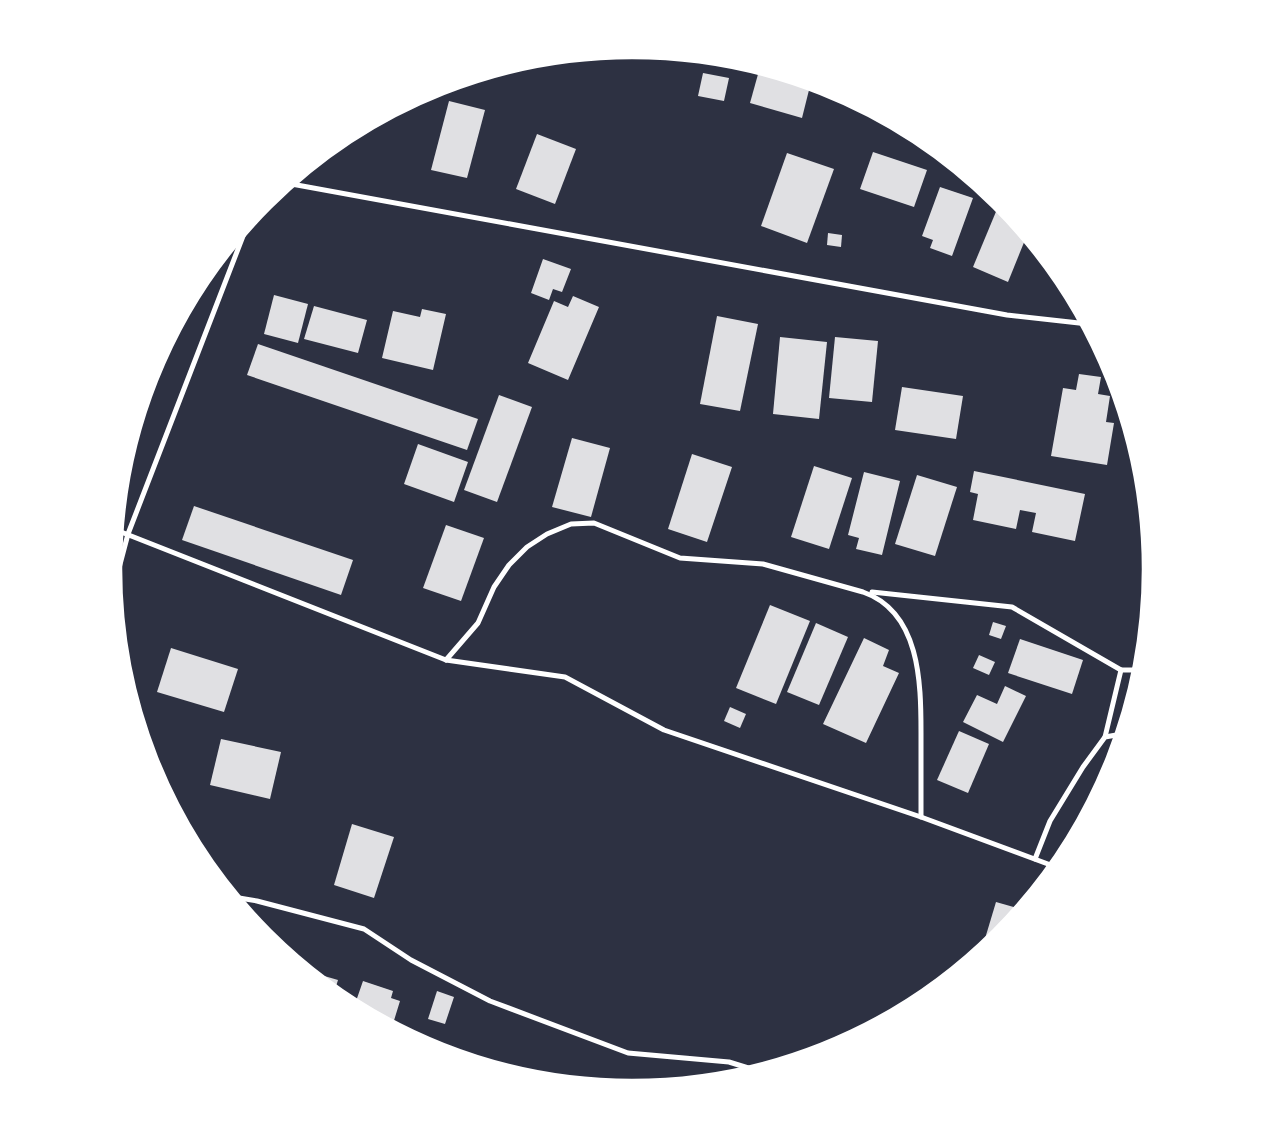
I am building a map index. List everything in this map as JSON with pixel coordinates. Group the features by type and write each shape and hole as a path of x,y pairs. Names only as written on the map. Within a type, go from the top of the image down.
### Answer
{"street":[{"path":"294,185 1007,315 1080,323"},
{"path":"121,560 128,534 242,240"},
{"path":"446,660 478,623 494,587 509,565 527,547 547,534 571,524 594,523 680,558 763,564 864,592 886,603 902,623 915,656 921,710 921,816"},
{"path":"122,532 446,660 566,677 664,730 921,816 1048,864"},
{"path":"864,592 1012,607 1122,670 1133,670"},
{"path":"1034,859 1050,821 1105,737 1122,670"},
{"path":"1105,737 1115,735"},
{"path":"243,899 257,901 364,929 411,960 490,1001 628,1053 729,1062 745,1067"}],"building":[{"path":"703,73 729,78 724,101 698,96"},
{"path":"758,74 809,90 802,118 750,103"},
{"path":"449,101 485,110 467,178 431,170"},
{"path":"537,134 576,149 555,204 516,189"},
{"path":"873,152 927,170 914,207 860,189"},
{"path":"787,153 834,169 807,243 761,226"},
{"path":"940,187 973,198 952,256 930,248 933,240 922,236"},
{"path":"996,211 1024,242 1008,282 973,267"},
{"path":"828,233 842,235 841,247 827,245"},
{"path":"543,259 571,269 562,292 553,289 549,300 531,293"},
{"path":"274,295 308,304 298,343 264,334"},
{"path":"573,296 599,307 568,380 528,363 554,301 568,307"},
{"path":"314,306 367,320 358,353 304,339"},
{"path":"422,309 446,314 433,370 382,358 393,311 420,317"},
{"path":"717,316 758,324 740,411 700,404"},
{"path":"780,337 827,342 819,419 773,414"},
{"path":"835,337 878,341 872,402 829,398"},
{"path":"258,344 478,419 467,450 247,375"},
{"path":"1079,374 1101,377 1098,394 1110,396 1106,422 1114,423 1107,465 1051,456 1063,388 1076,390"},
{"path":"902,387 963,396 956,439 895,430"},
{"path":"499,395 532,407 497,502 464,490"},
{"path":"572,438 610,448 591,517 552,507"},
{"path":"418,444 468,462 454,502 404,484"},
{"path":"692,454 732,467 707,542 668,529"},
{"path":"814,466 852,478 829,549 791,537"},
{"path":"974,471 1085,494 1075,541 1032,532 1036,513 1020,510 1016,529 973,520 978,494 970,492"},
{"path":"864,472 900,481 882,555 856,549 859,538 848,535"},
{"path":"917,475 957,487 935,556 895,544"},
{"path":"194,506 353,560 341,595 182,540"},
{"path":"446,525 484,538 461,601 423,588"},
{"path":"770,605 810,621 776,704 736,688"},
{"path":"993,622 1006,626 1001,639 989,635"},
{"path":"816,623 848,637 819,705 787,692"},
{"path":"864,638 889,650 883,666 899,673 866,743 823,724"},
{"path":"1020,639 1083,660 1072,694 1008,673"},
{"path":"171,648 238,669 224,712 157,692"},
{"path":"979,655 995,662 989,675 973,668"},
{"path":"1005,686 1026,696 1003,742 963,722 977,695 997,704"},
{"path":"730,707 746,714 740,728 724,721"},
{"path":"959,731 989,744 968,793 937,780"},
{"path":"221,739 281,752 270,799 210,785"},
{"path":"352,824 394,837 374,898 334,885"},
{"path":"996,902 1014,907 993,930 985,937"},
{"path":"324,976 338,980 336,985"},
{"path":"363,981 393,991 391,998 400,1001 394,1021 357,999"},
{"path":"437,991 454,997 445,1024 428,1019"}]}
